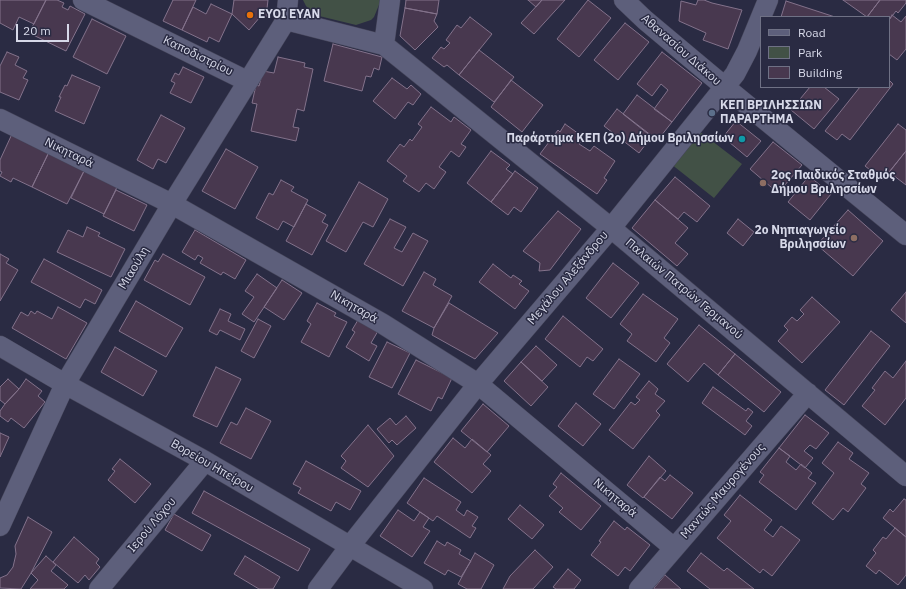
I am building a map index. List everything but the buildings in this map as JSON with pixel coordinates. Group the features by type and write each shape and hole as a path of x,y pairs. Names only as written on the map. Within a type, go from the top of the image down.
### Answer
{"street":[{"name":"Καποδιστρίου","path":"84,0 247,81"},
{"path":"288,0 286,20 384,45 390,0"},
{"name":"Αθανασίου Διάκου","path":"624,0 645,20 725,87 906,235"},
{"name":"Μεγάλου Αλεξάνδρου","path":"761,16 768,0"},
{"name":"Μεγάλου Αλεξάνδρου","path":"318,589 350,546 478,384 611,228 725,87 739,68 760,19"},
{"name":"Μιαούλη","path":"0,526 65,384 172,204 286,20"},
{"name":"Παλαιών Πατρών Γερμανού","path":"384,45 611,228 906,476"},
{"name":"Νικηταρά","path":"0,119 172,204 383,324 478,384 674,548"},
{"name":"Βορείου Ηπείρου","path":"4,355 65,384 205,461 423,589"},
{"name":"Μαντώς Μαυρογένους","path":"639,589 808,393"},
{"name":"Ιερού Λόχου","path":"99,589 205,461"}],"green space":[{"path":"303,0 381,0 374,17 371,20 356,25 315,15 306,6"},
{"path":"699,131 742,164 714,198 671,164"}],"place":[{"name":"ΕΥΟΙ ΕΥΑΝ","path":"250,15"},
{"name":"ΚΕΠ ΒΡΙΛΗΣΣΙΩΝ ΠΑΡΑΡΤΗΜΑ","path":"712,113"},
{"name":"Παράρτημα ΚΕΠ (2o) Δήμου Βριλησσίων","path":"742,139"},
{"name":"2ος Παιδικός Σταθμός Δήμου Βριλησσίων","path":"763,183"},
{"name":"2ο Νηπιαγωγείο Βριλησσίων","path":"854,238"}]}
